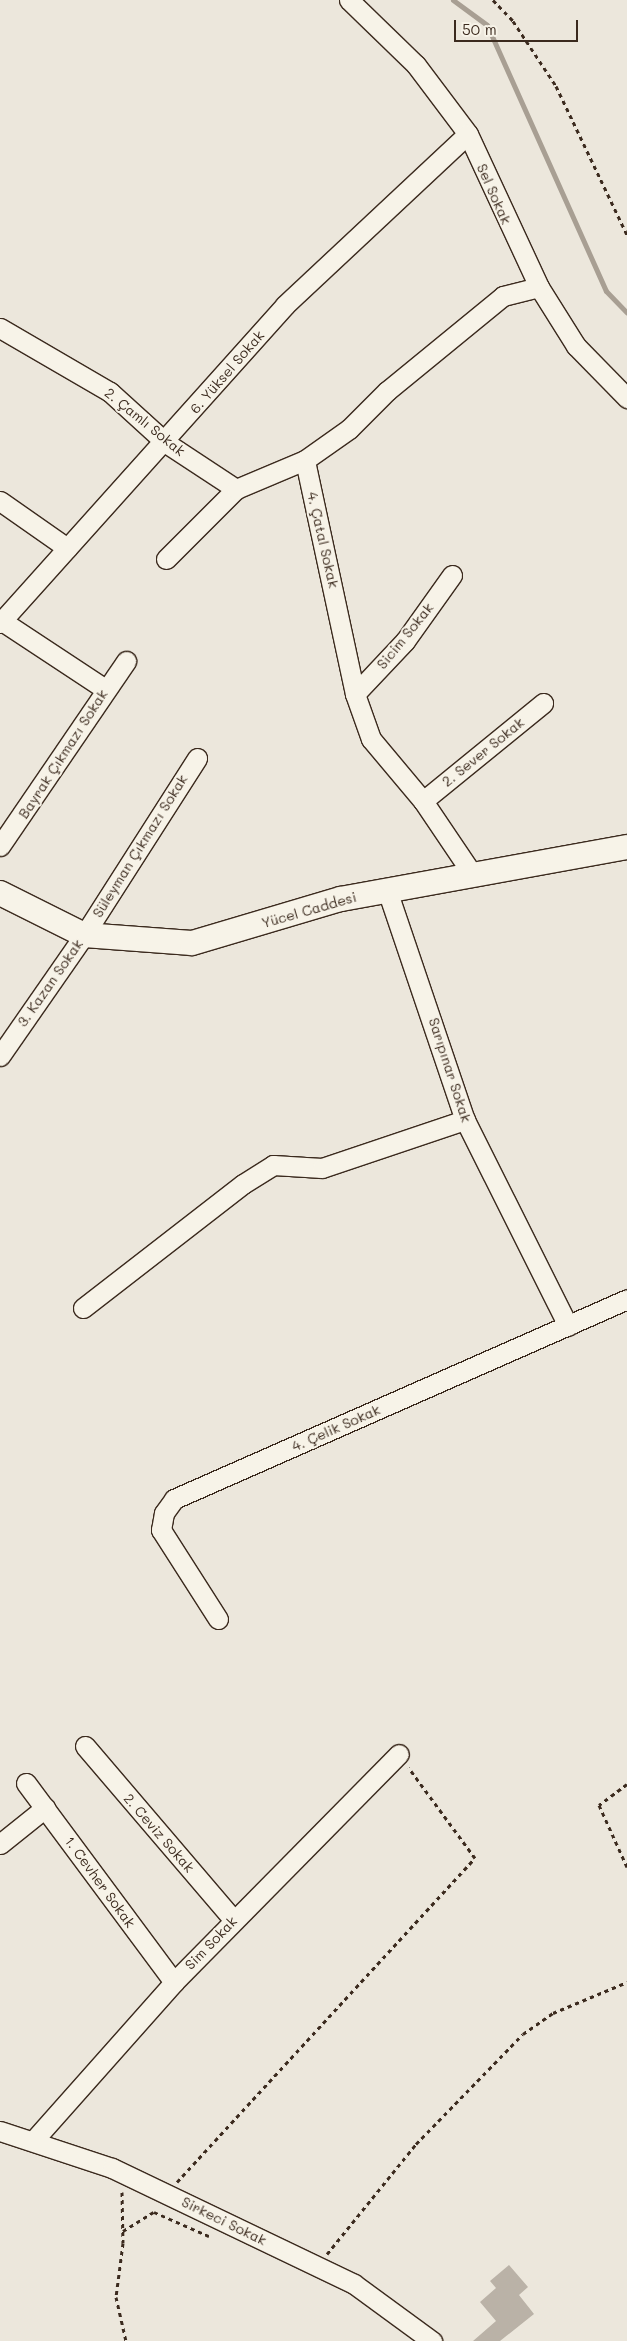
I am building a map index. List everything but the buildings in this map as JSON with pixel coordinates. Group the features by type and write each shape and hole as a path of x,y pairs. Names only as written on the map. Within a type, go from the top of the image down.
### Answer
{"main road":[{"name":"Yücel Caddesi","path":"0,893 84,935 192,943 387,890 627,847"}],"street":[{"name":"Sel Sokak","path":"349,0 416,65 468,134 538,287 576,346 627,398"},
{"name":"6. Yüksel Sokak","path":"1,622 67,548 166,443 285,305 468,134"},
{"path":"166,559 236,489 305,460 349,429 387,391 503,296 538,287"},
{"name":"2. Çamlı Sokak","path":"0,328 110,392 166,443 236,489"},
{"name":"4. Çatal Sokak","path":"305,460 355,694 371,740 423,801 473,875"},
{"path":"0,502 67,548"},
{"name":"Sicim Sokak","path":"355,694 405,640 452,575"},
{"path":"1,622 105,689"},
{"name":"Bayrak Çıkmazı Sokak","path":"0,846 105,689 126,662"},
{"name":"2. Sever Sokak","path":"423,801 543,703"},
{"name":"Süleyman Çıkmazı Sokak","path":"84,935 197,758"},
{"name":"Sarıpınar Sokak","path":"387,890 465,1120 568,1326"},
{"name":"3. Kazan Sokak","path":"0,1056 84,935"},
{"path":"83,1308 243,1184 273,1165 322,1168 465,1120"},
{"name":"4. Çelik Sokak","path":"218,1619 161,1530 164,1513 174,1500 627,1299"},
{"name":"2. Ceviz Sokak","path":"85,1746 233,1919"},
{"name":"Sim Sokak","path":"33,2142 174,1982 233,1919 399,1754"},
{"name":"1. Cevher Sokak","path":"26,1783 174,1982"},
{"path":"0,1844 45,1808"},
{"name":"Sirkeci Sokak","path":"0,2131 127,2174 317,2266 354,2284 432,2341"}],"path":[{"path":"493,0 513,21 556,86 627,235"},
{"path":"167,2194 357,1981 475,1858 399,1754"},
{"path":"627,1784 599,1805 627,1867"},
{"path":"317,2266 416,2144 523,2034 554,2013 627,1982"},
{"path":"126,2341 116,2297 123,2231 122,2192 127,2174"},
{"path":"123,2231 154,2212 218,2240"}],"waterway":[{"path":"453,0 487,25 606,291 627,313"}]}
